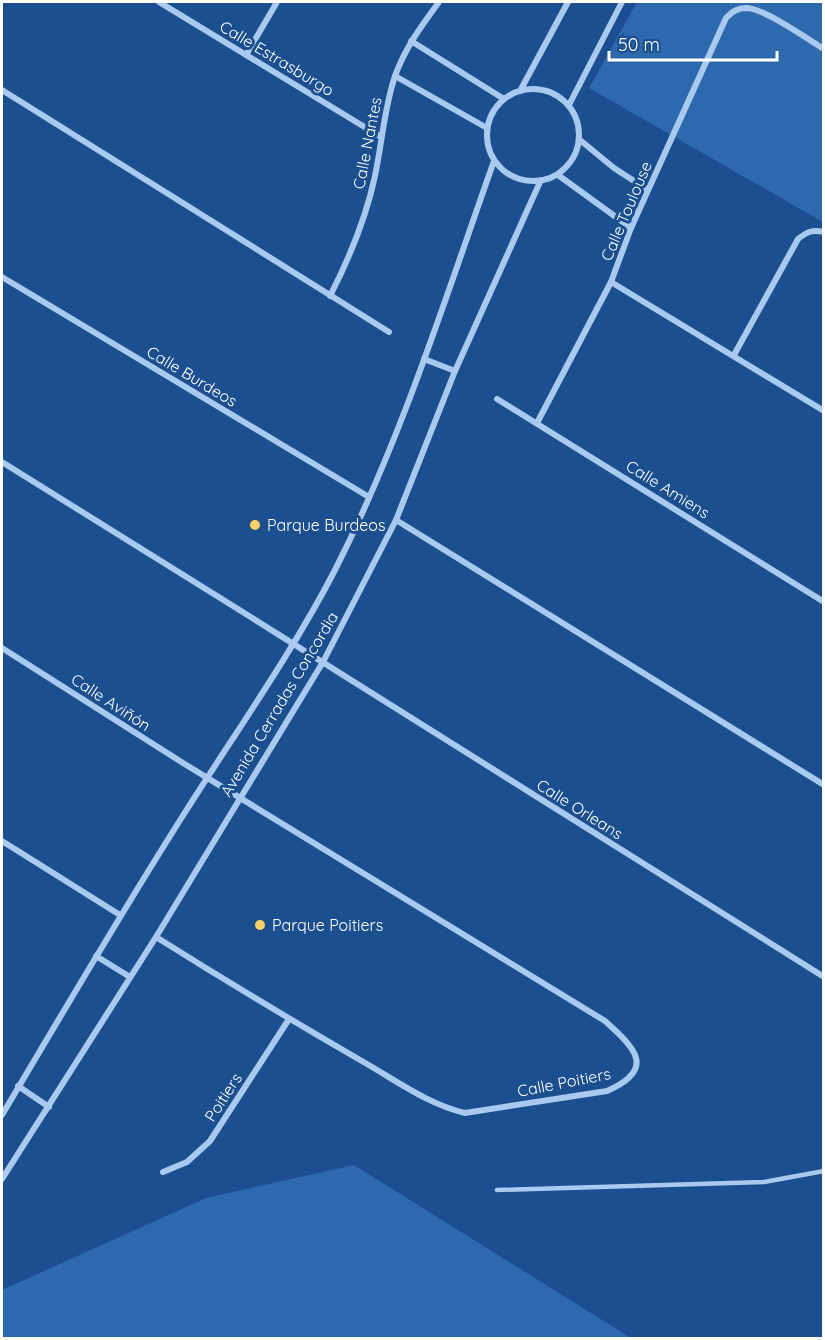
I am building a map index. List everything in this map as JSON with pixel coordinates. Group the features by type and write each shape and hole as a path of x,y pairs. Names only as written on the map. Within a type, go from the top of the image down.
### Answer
{"street":[{"name":"Calle Estrasburgo","path":"159,2 381,137"},
{"path":"246,55 277,2"},
{"name":"Calle Nantes","path":"330,296 351,254 364,219 395,76 411,41 439,2"},
{"path":"520,91 568,2"},
{"path":"569,105 621,2"},
{"name":"Calle Toulouse","path":"537,423 611,282 631,228 726,18 735,10 748,8 766,14 824,49"},
{"path":"411,41 504,99"},
{"path":"395,76 487,128"},
{"path":"538,89 555,94 569,105 578,122 580,140 573,160 558,175 540,182 523,181 507,174 494,161 487,146 487,128 493,111 504,99 520,91 538,89"},
{"path":"2,90 389,332"},
{"path":"580,140 614,168 648,190"},
{"name":"Avenida Cerradas Concordia","path":"2,1115 120,915 294,644 334,570 369,497 424,358 494,161"},
{"path":"558,175 631,228"},
{"name":"Avenida Cerradas Concordia","path":"2,1179 50,1107 156,937 323,662 396,520 455,370 540,182"},
{"path":"734,355 798,239 814,230 824,232"},
{"name":"Calle Burdeos","path":"2,277 369,497"},
{"path":"611,282 824,411"},
{"path":"424,358 455,370"},
{"name":"Calle Amiens","path":"497,399 824,602"},
{"path":"2,462 294,644"},
{"path":"396,520 824,785"},
{"name":"Calle Orleans","path":"294,644 824,977"},
{"name":"Calle Aviñón","path":"2,648 239,797"},
{"name":"Calle Poitiers","path":"156,937 289,1019 438,1104 465,1113 607,1091 624,1083 636,1069 637,1056 626,1040 605,1021 239,797"},
{"path":"2,841 120,915"},
{"path":"96,956 130,976"},
{"name":"Poitiers","path":"163,1172 187,1162 210,1141 289,1019"},
{"path":"18,1086 50,1107"}],"lane":[{"path":"497,1190 764,1182 823,1172"}],"shaded area":[{"path":"637,2 823,2 823,222 589,88"},
{"path":"354,1165 631,1338 2,1338 2,1290 206,1198"}],"place":[{"name":"Parque Burdeos","path":"255,525"},
{"name":"Parque Poitiers","path":"260,925"}]}
